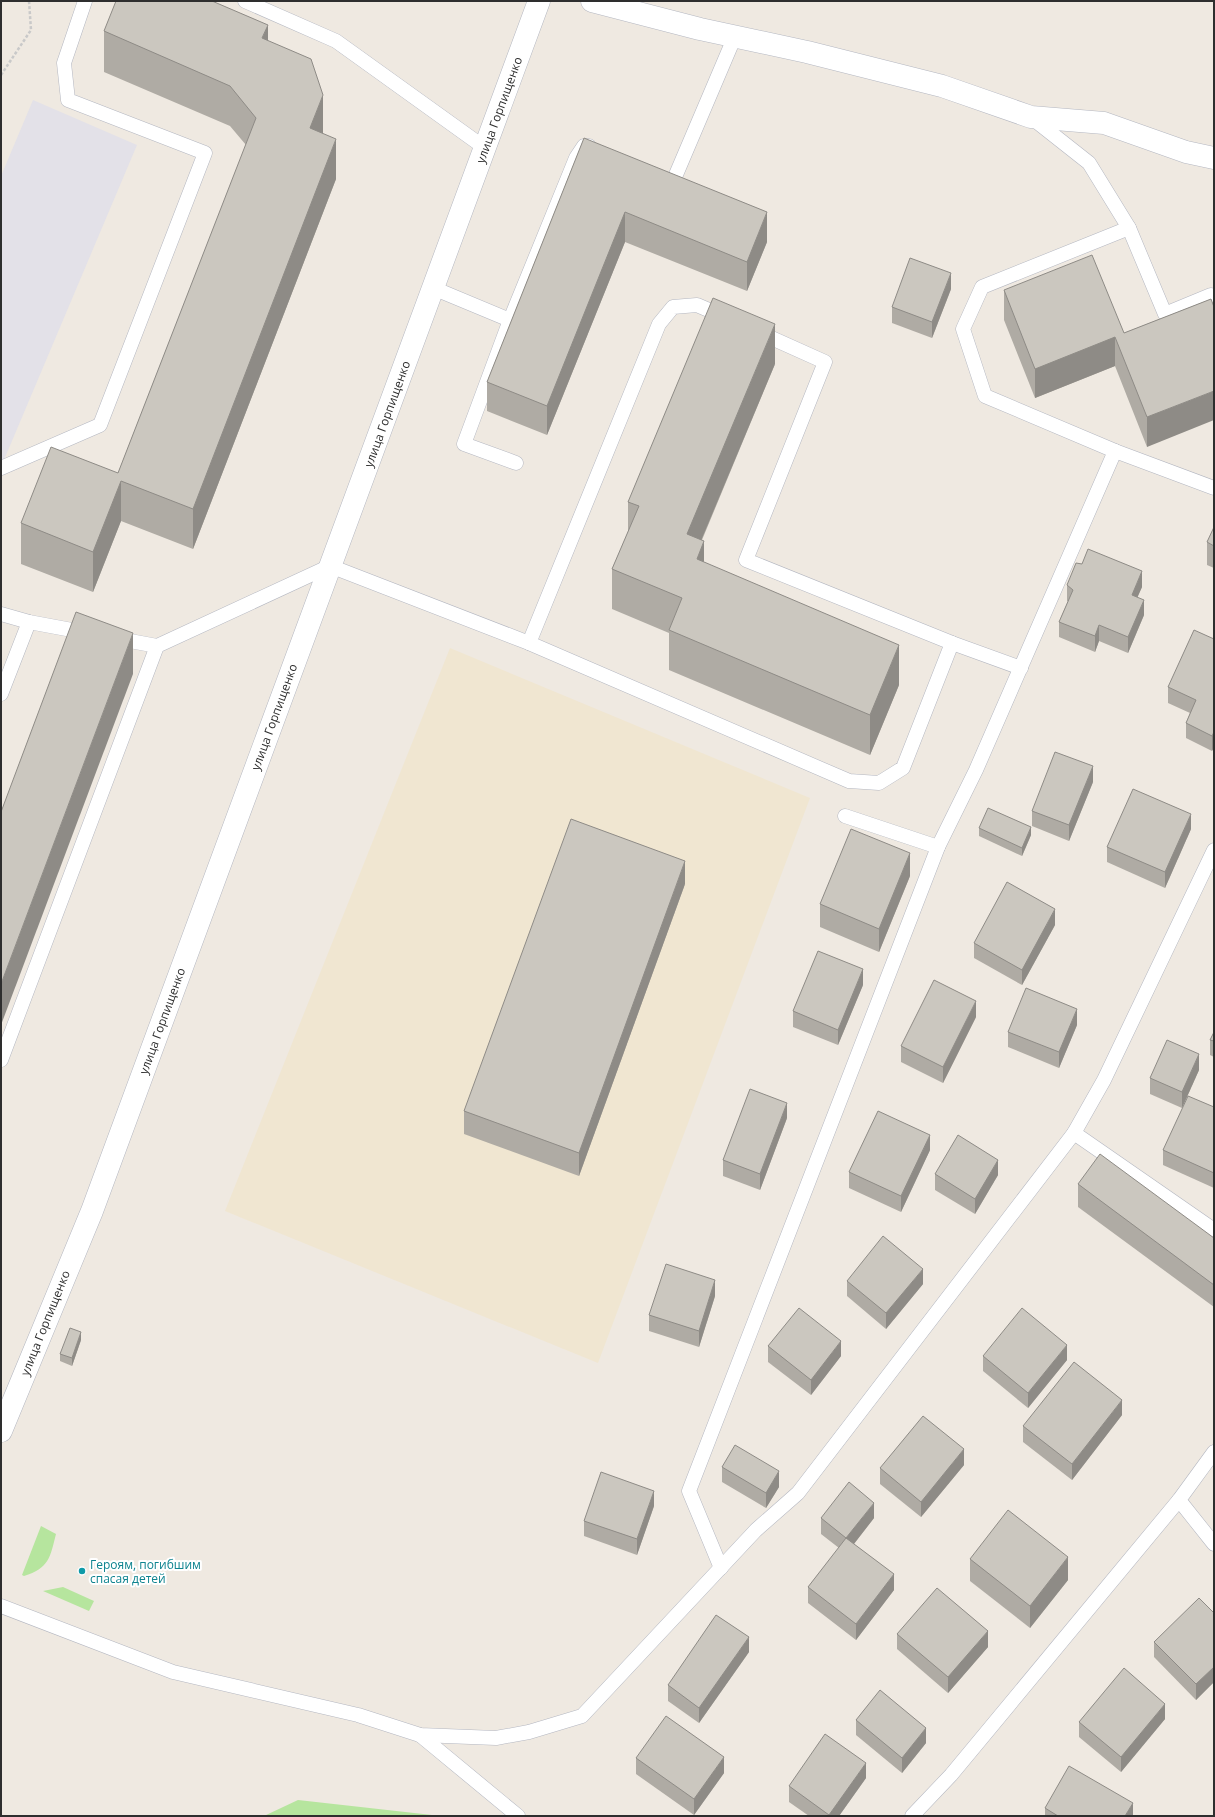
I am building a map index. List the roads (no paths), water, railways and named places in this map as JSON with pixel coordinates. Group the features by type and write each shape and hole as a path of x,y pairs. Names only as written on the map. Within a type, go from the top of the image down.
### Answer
{"main road":[{"name":"улица Горпищенко","path":"1,1430 92,1211 539,1"},
{"path":"592,1 700,29 807,52 942,86 1031,117 1104,123 1186,152 1214,158"}],"lane":[{"path":"1,468 100,425 204,153 68,100 64,63 85,1"},
{"path":"251,2 336,41 485,148"},
{"path":"675,178 735,36"},
{"path":"1031,117 1089,163 1129,228 1165,314 1211,295 1214,302"},
{"path":"516,463 464,444 510,320 576,158 584,146 601,145"},
{"path":"662,172 689,183"},
{"path":"1129,228 982,287 963,330 985,396 1115,451 1214,488"},
{"path":"433,288 510,320"},
{"path":"529,643 659,324 673,306 697,305 825,362 746,560 952,643 1021,668"},
{"path":"721,1568 689,1491 938,847 976,770 1115,451"},
{"path":"1,614 29,622 157,646 330,566 529,643 849,781 879,783 903,768 952,643"},
{"path":"1,694 29,622"},
{"path":"1,1060 157,646"},
{"path":"845,816 938,847"},
{"path":"1,1606 173,1672 358,1715 420,1735 496,1738 529,1732 582,1716 756,1530 798,1493 1074,1133 1104,1080 1214,850"},
{"path":"1074,1133 1214,1230"},
{"path":"912,1816 951,1775 1179,1500 1214,1452"},
{"path":"1179,1500 1214,1544"},
{"path":"420,1735 518,1816"}],"place":[{"name":"Героям, погибшим спасая детей","path":"82,1571"}]}
